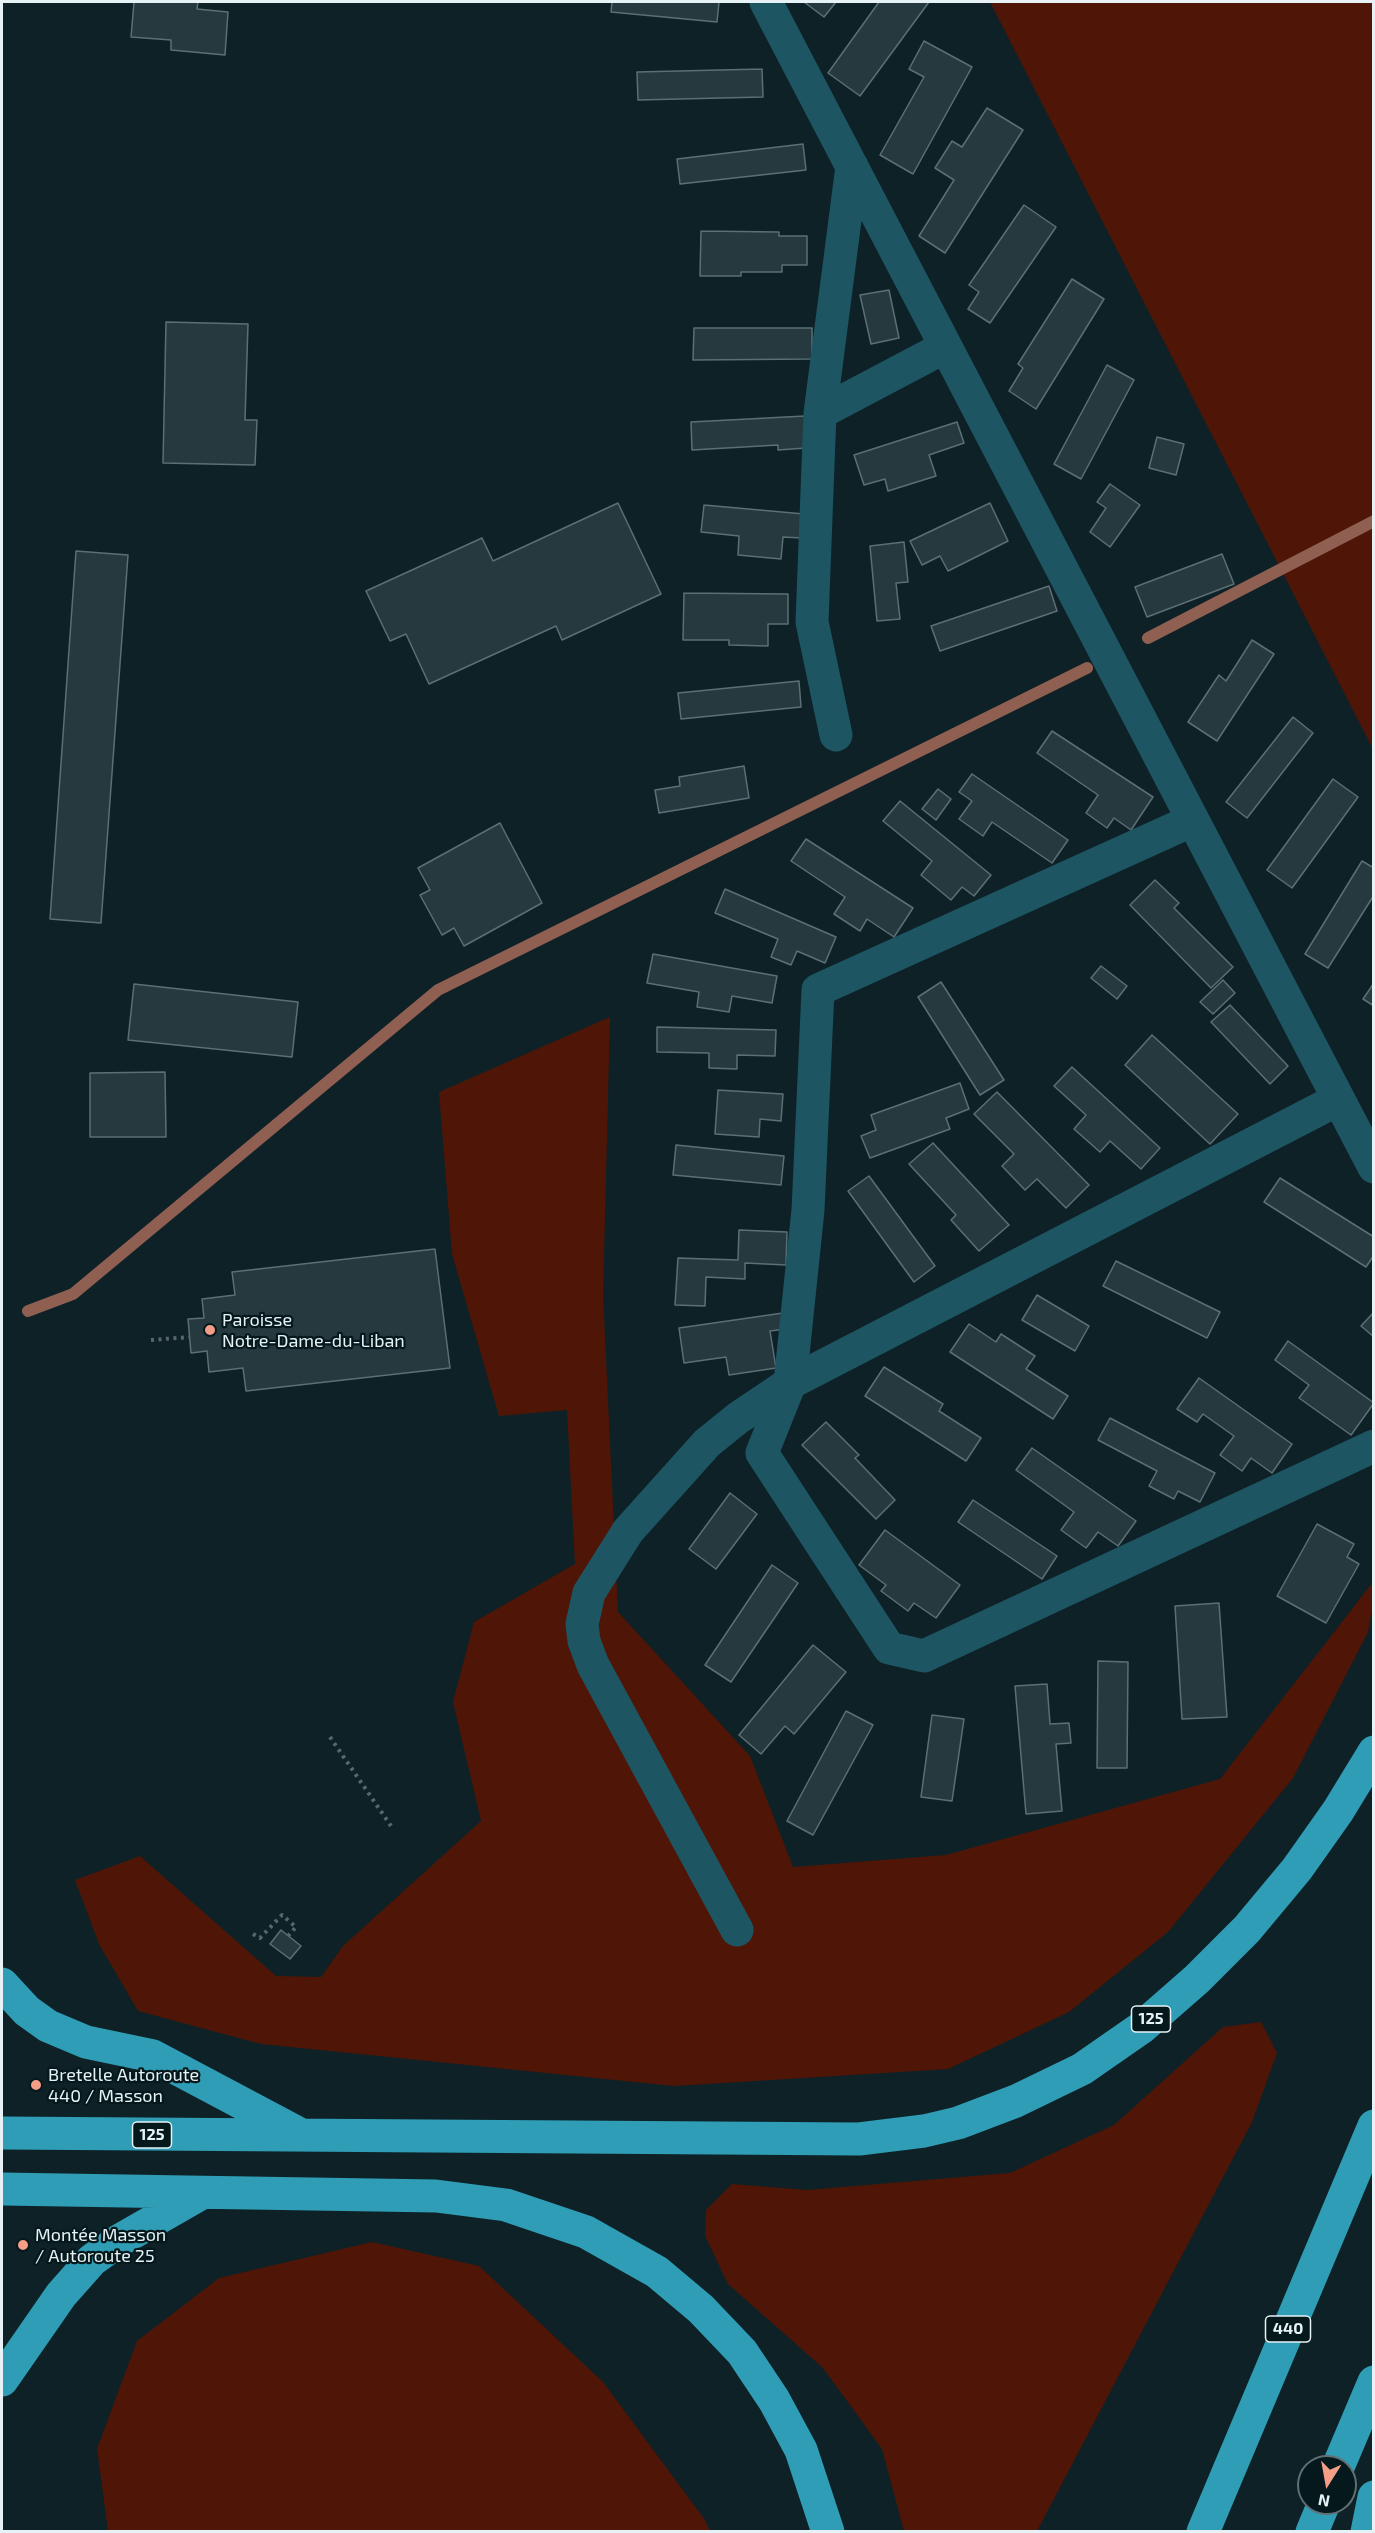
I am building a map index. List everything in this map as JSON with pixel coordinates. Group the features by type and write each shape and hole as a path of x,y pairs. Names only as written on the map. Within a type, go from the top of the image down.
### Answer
{"highway":[{"name":"125","path":"2,2133 859,2139 924,2131 988,2113 1082,2069 1141,2028 1197,1979 1247,1929 1297,1869 1338,1811 1374,1752"},
{"path":"2,1984 27,2011 48,2026 86,2042 153,2056 302,2136"},
{"name":"440","path":"1203,2532 1374,2126"},
{"path":"2,2189 436,2196 480,2200 559,2221 610,2244 657,2272 678,2289 742,2352 788,2424 801,2450 828,2532"},
{"path":"2,2380 61,2295 92,2260 120,2240 204,2192"},
{"path":"1343,2455 1374,2382"},
{"path":"1367,2532 1374,2497"},
{"path":"1312,2532 1319,2515"}],"street":[{"path":"766,2 1336,1100 1374,1167"},
{"path":"836,735 812,622 820,413 852,166"},
{"path":"820,413 945,347"},
{"path":"1191,821 818,990 808,1210 790,1383 762,1453 889,1648 924,1656 1374,1446"},
{"path":"737,1930 593,1665 584,1641 582,1624 589,1593 628,1531 707,1443 738,1418 790,1383 1336,1100"}],"path":[{"path":"152,1340 190,1337"},
{"path":"330,1737 391,1826"},
{"path":"253,1934 260,1938 282,1915 296,1927 288,1936"}],"shaded area":[{"path":"990,2 1373,2 1373,749"},
{"path":"610,1017 603,1295 618,1612 750,1756 793,1867 946,1855 1220,1779 1373,1582 1373,1604 1368,1632 1293,1778 1168,1932 1069,2012 948,2069 674,2086 261,2044 138,2011 99,1944 75,1880 140,1856 276,1976 321,1977 343,1946 481,1821 453,1702 474,1622 575,1564 567,1410 499,1416 452,1254 439,1092"},
{"path":"1261,2022 1277,2053 1252,2122 1037,2531 904,2531 882,2449 823,2368 728,2284 705,2236 706,2210 732,2184 807,2190 1010,2173 1114,2125 1223,2027"},
{"path":"372,2242 479,2266 603,2382 705,2520 710,2531 108,2531 97,2449 137,2341 219,2278"}],"building":[{"path":"134,2 198,2 197,9 228,12 225,55 171,50 171,40 131,37"},
{"path":"612,2 719,2 717,22 611,12"},
{"path":"804,2 836,2 824,17"},
{"path":"879,2 929,2 860,96 828,73"},
{"path":"924,41 972,67 913,174 880,155 924,77 909,69"},
{"path":"762,69 763,97 638,100 637,72"},
{"path":"987,108 1023,130 945,253 919,236 954,180 935,168 952,141 962,147"},
{"path":"803,144 806,170 680,184 677,159"},
{"path":"1024,205 1056,227 990,323 968,309 979,292 969,285"},
{"path":"701,231 779,232 779,236 807,236 807,265 782,265 782,272 741,272 741,276 700,276"},
{"path":"1072,279 1104,299 1036,409 1009,391 1023,368 1018,364"},
{"path":"889,290 899,338 871,344 860,295"},
{"path":"166,322 248,324 245,420 257,420 255,465 163,463"},
{"path":"694,328 812,328 812,359 693,360"},
{"path":"1107,365 1134,380 1081,479 1054,464"},
{"path":"805,416 806,448 778,450 778,445 692,450 691,422"},
{"path":"957,422 964,443 929,455 936,476 888,491 885,479 864,485 854,455"},
{"path":"1157,437 1184,444 1176,475 1149,468"},
{"path":"1110,484 1140,505 1110,547 1090,532 1106,508 1097,502"},
{"path":"618,503 661,594 562,640 556,626 429,684 406,634 390,641 366,591 482,538 493,561"},
{"path":"990,503 1008,541 948,571 940,556 922,565 910,541"},
{"path":"704,505 804,514 802,538 783,537 781,559 738,555 739,536 701,532"},
{"path":"904,542 908,582 896,583 900,619 877,621 870,546"},
{"path":"76,551 128,555 101,923 50,919"},
{"path":"1222,554 1234,584 1147,617 1135,587"},
{"path":"1049,586 1057,611 940,651 931,626"},
{"path":"684,593 788,594 788,624 768,624 768,646 729,645 729,640 683,640"},
{"path":"1252,640 1274,654 1217,741 1188,722 1219,675 1226,681"},
{"path":"799,681 801,707 681,719 678,693"},
{"path":"1293,717 1313,733 1247,818 1226,802"},
{"path":"1052,731 1153,797 1131,830 1114,818 1107,828 1086,813 1098,795 1037,753"},
{"path":"744,766 749,798 659,813 655,790 680,786 679,777"},
{"path":"972,774 1068,840 1052,863 992,822 983,836 959,819 972,801 959,792"},
{"path":"1333,779 1358,797 1292,888 1267,870"},
{"path":"938,789 951,799 936,820 922,809"},
{"path":"900,801 991,875 974,896 962,887 951,900 921,875 932,861 883,821"},
{"path":"500,823 542,903 464,946 454,928 442,935 420,895 430,890 418,868"},
{"path":"806,839 913,908 894,937 867,919 860,931 834,914 845,897 791,861"},
{"path":"1362,861 1374,868 1374,895 1328,968 1305,954"},
{"path":"1155,880 1179,903 1174,908 1233,967 1211,988 1130,905"},
{"path":"725,889 836,937 825,963 797,951 791,965 771,957 778,939 715,913"},
{"path":"653,954 777,976 772,1003 732,996 729,1012 697,1007 699,992 647,983"},
{"path":"1101,966 1127,986 1117,999 1091,978"},
{"path":"1223,980 1235,993 1213,1014 1200,1002"},
{"path":"941,982 1004,1080 980,1095 918,997"},
{"path":"1374,983 1374,1006 1363,999"},
{"path":"134,984 298,1002 292,1057 128,1040"},
{"path":"1230,1005 1288,1066 1270,1084 1211,1022"},
{"path":"657,1027 776,1030 775,1056 737,1055 737,1069 709,1068 709,1053 657,1052"},
{"path":"1152,1035 1238,1114 1210,1144 1125,1065"},
{"path":"1072,1067 1160,1148 1141,1169 1110,1141 1100,1152 1074,1129 1086,1115 1054,1086"},
{"path":"165,1072 166,1137 90,1137 90,1073"},
{"path":"960,1083 969,1109 946,1118 950,1129 870,1158 861,1136 876,1130 871,1115"},
{"path":"718,1090 783,1094 781,1121 760,1119 759,1137 715,1134"},
{"path":"997,1092 1089,1185 1066,1208 1037,1179 1025,1190 1002,1166 1014,1154 974,1114"},
{"path":"933,1143 1009,1225 979,1251 951,1220 956,1215 909,1164"},
{"path":"676,1145 784,1156 781,1185 673,1175"},
{"path":"869,1176 935,1266 914,1282 848,1191"},
{"path":"1280,1178 1374,1237 1374,1255 1366,1267 1264,1202"},
{"path":"739,1230 787,1232 786,1265 745,1263 745,1279 706,1277 705,1306 675,1305 678,1258 738,1260"},
{"path":"435,1249 450,1368 246,1391 243,1368 209,1372 207,1351 191,1353 188,1319 204,1318 202,1299 235,1295 232,1272"},
{"path":"1116,1261 1220,1312 1207,1338 1103,1286"},
{"path":"1037,1295 1089,1326 1075,1351 1022,1320"},
{"path":"1374,1312 1374,1337 1361,1326"},
{"path":"783,1313 786,1329 770,1331 776,1368 729,1375 726,1357 684,1363 679,1328"},
{"path":"969,1324 996,1342 1001,1334 1035,1356 1026,1369 1068,1396 1053,1419 950,1352"},
{"path":"1288,1341 1374,1403 1351,1435 1299,1398 1309,1385 1275,1360"},
{"path":"884,1367 943,1404 939,1411 981,1438 966,1461 865,1396"},
{"path":"1199,1378 1292,1444 1272,1473 1251,1458 1242,1471 1220,1455 1234,1436 1203,1414 1197,1422 1177,1409"},
{"path":"1110,1418 1215,1473 1200,1502 1178,1491 1174,1499 1149,1486 1157,1471 1098,1440"},
{"path":"826,1422 859,1455 855,1458 895,1500 876,1519 802,1445"},
{"path":"1032,1448 1136,1521 1118,1546 1098,1532 1086,1548 1061,1530 1074,1512 1016,1470"},
{"path":"730,1493 757,1514 716,1569 689,1549"},
{"path":"973,1500 1057,1556 1042,1579 958,1522"},
{"path":"1317,1524 1354,1544 1347,1557 1359,1564 1326,1623 1277,1596"},
{"path":"885,1530 960,1585 936,1618 914,1603 908,1611 881,1591 886,1585 859,1565"},
{"path":"772,1565 798,1583 731,1682 705,1665"},
{"path":"1219,1603 1227,1717 1182,1719 1175,1606"},
{"path":"813,1645 846,1672 794,1734 785,1726 761,1754 739,1735"},
{"path":"1098,1661 1128,1662 1127,1768 1097,1768"},
{"path":"1047,1684 1050,1724 1069,1723 1071,1743 1056,1744 1062,1811 1026,1814 1015,1686"},
{"path":"846,1711 873,1725 813,1835 787,1821"},
{"path":"932,1715 964,1719 952,1801 921,1797"},
{"path":"281,1930 301,1946 290,1959 270,1944"}],"waterway":[{"path":"1148,638 1374,521"},
{"path":"28,1311 73,1294 438,990 1087,668"}],"place":[{"name":"Paroisse Notre-Dame-du-Liban","path":"210,1330"},
{"name":"Bretelle Autoroute 440 / Masson","path":"36,2085"},
{"name":"Montée Masson / Autoroute 25","path":"23,2245"}]}
